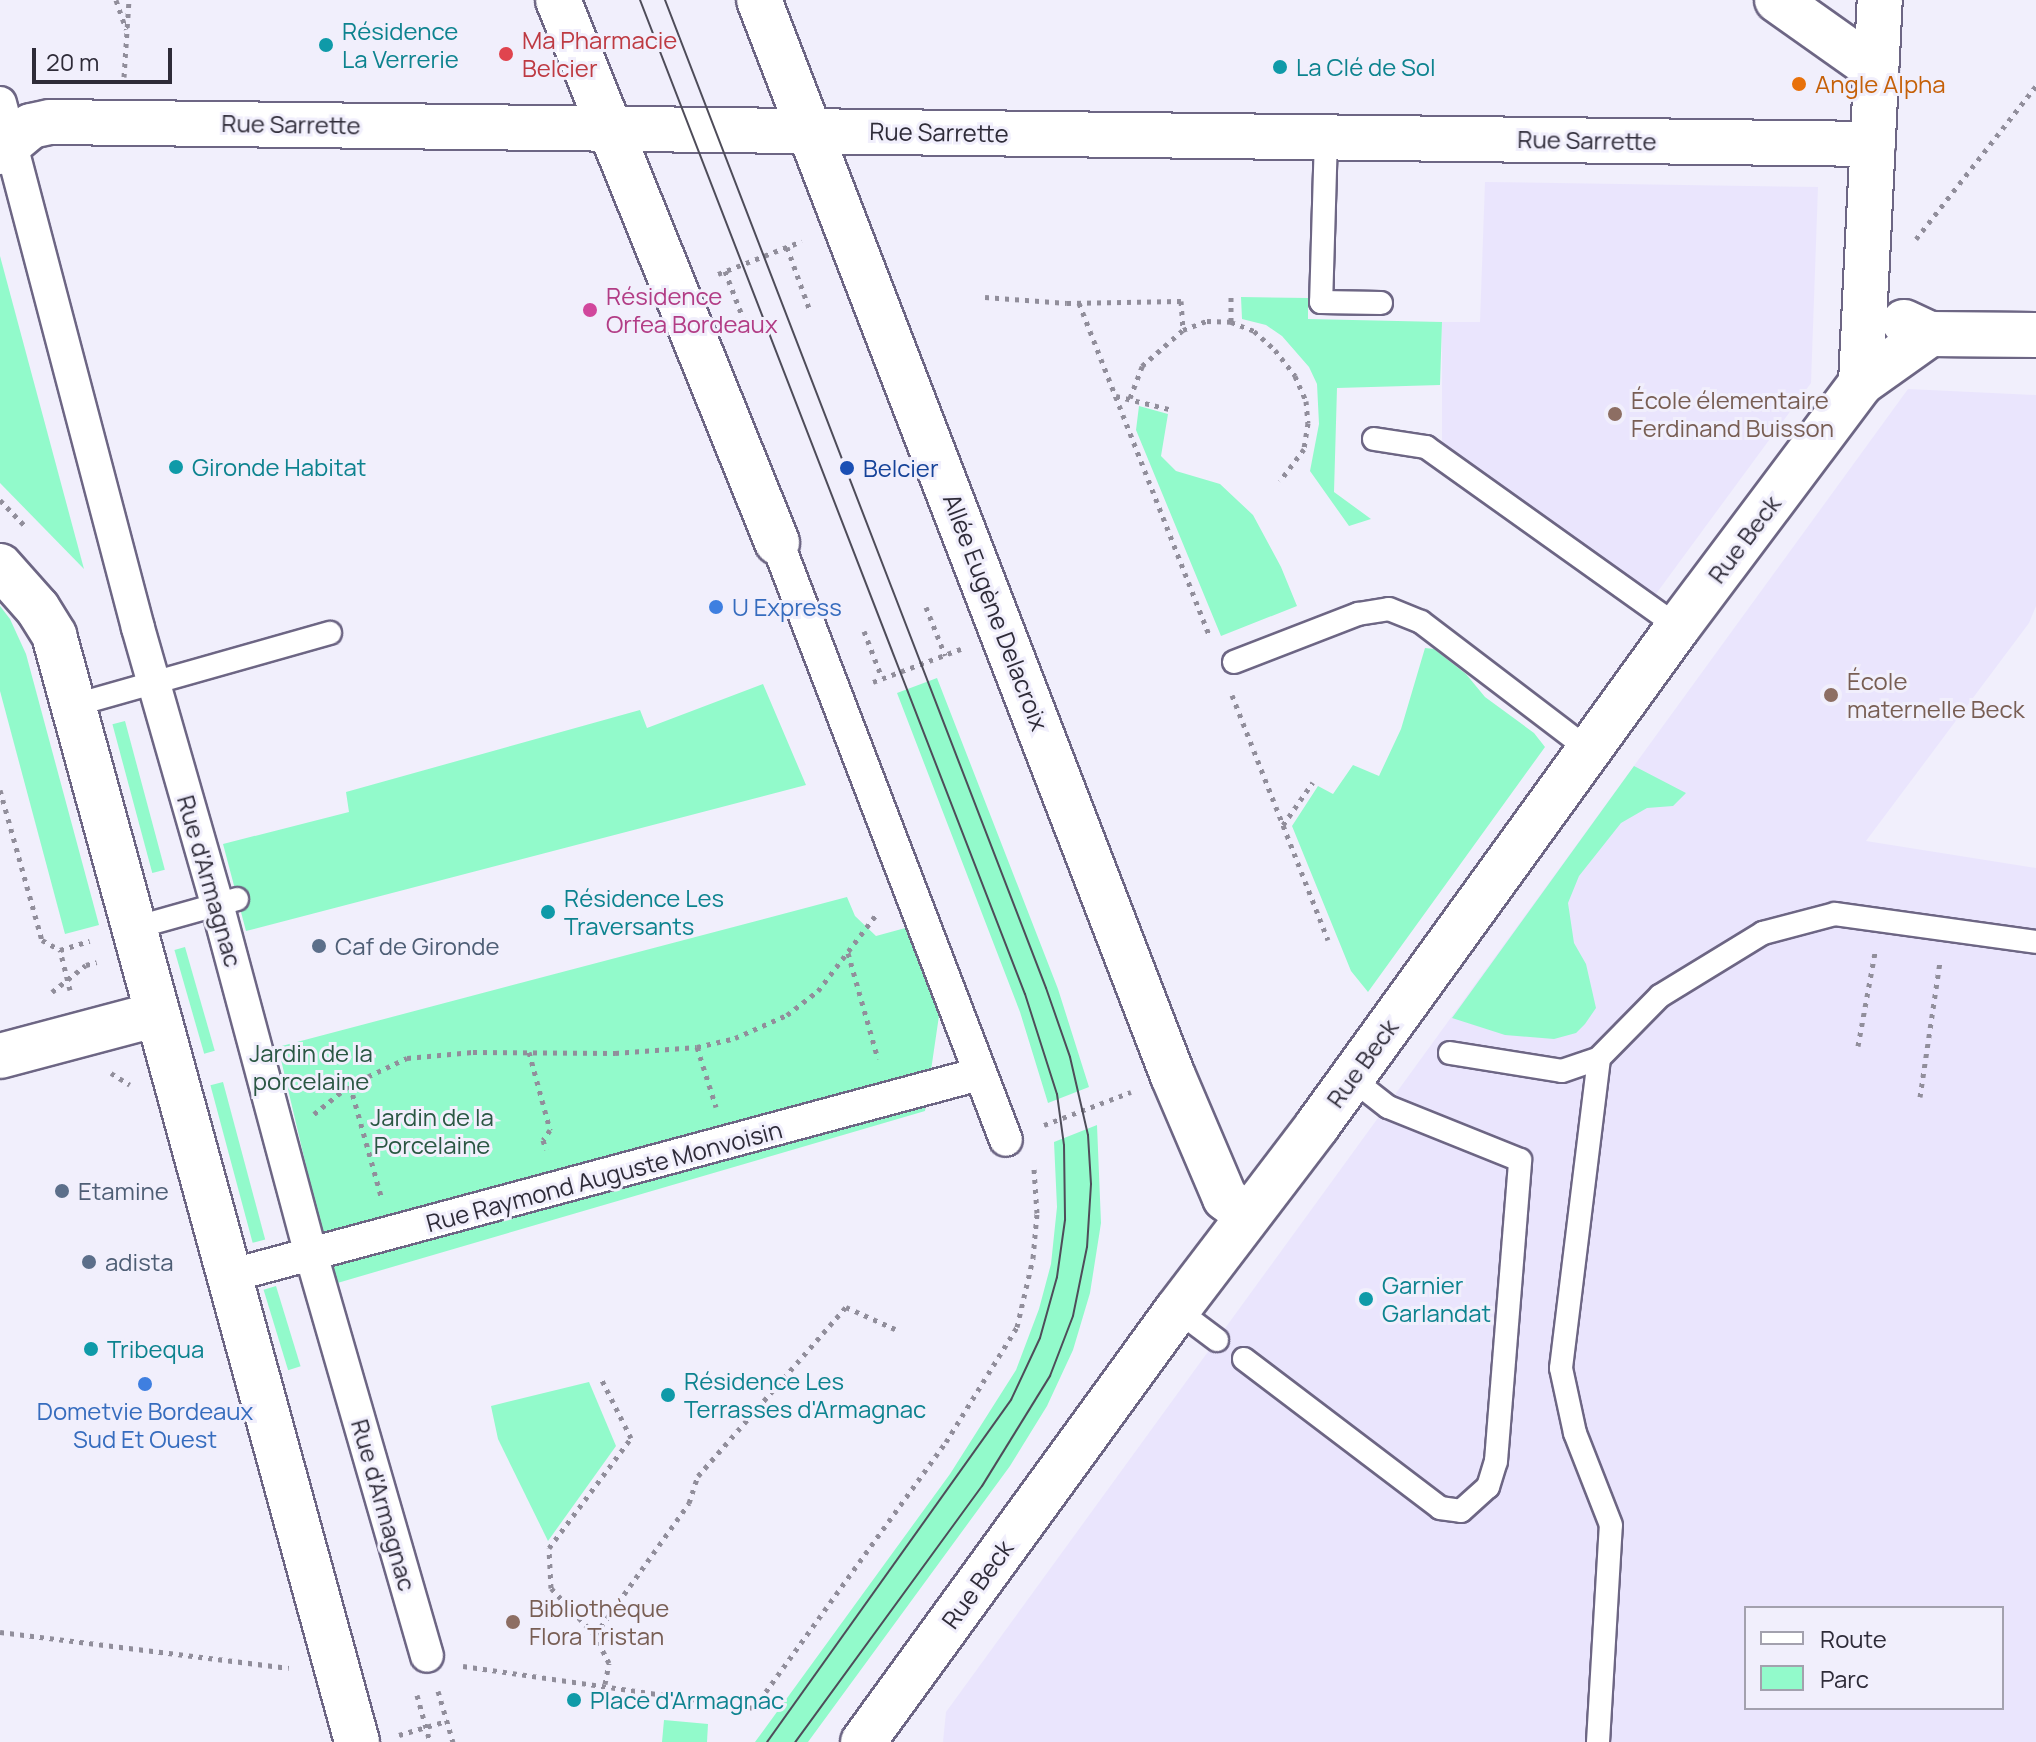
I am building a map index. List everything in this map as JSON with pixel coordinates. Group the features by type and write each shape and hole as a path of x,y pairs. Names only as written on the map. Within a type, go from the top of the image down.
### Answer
{"street":[{"path":"558,0 777,542 979,1074 1015,1136"},
{"name":"Allée Eugène Delacroix","path":"759,0 1005,632 1173,1076 1225,1198 1247,1215"},
{"path":"1777,0 1876,70"},
{"path":"1861,383 1880,0"},
{"name":"Rue Sarrette","path":"3,132 50,122 124,122 1873,144"},
{"name":"Rue d'Armagnac","path":"3,132 154,683 227,902 278,1131 311,1254 437,1660"},
{"path":"1866,276 1898,320 1930,334 2036,335"},
{"name":"Rue Beck","path":"863,1742 1678,627 1861,383 1930,334"},
{"path":"0,566 38,609 54,635 229,1276 372,1740"},
{"path":"0,1056 158,1014"},
{"name":"Rue Raymond Auguste Monvoisin","path":"229,1276 979,1074"}],"lane":[{"path":"1326,137 1321,302 1381,303"},
{"path":"1374,439 1426,447 1678,627"},
{"path":"1226,665 1358,614 1389,609 1421,622 1589,750"},
{"path":"75,705 330,633"},
{"path":"137,939 227,902"},
{"path":"1450,1053 1562,1071 1599,1058 1660,996 1763,933 1835,914 2036,942"},
{"path":"1598,1742 1611,1525 1575,1433 1561,1368 1599,1058"},
{"path":"1244,1359 1440,1508 1461,1511 1488,1487 1496,1461 1520,1160 1388,1107 1351,1078"},
{"path":"1177,1310 1217,1340"}],"path":[{"path":"116,0 127,34"},
{"path":"124,122 129,0"},
{"path":"1866,276 1899,261 2036,86"},
{"path":"675,290 846,225"},
{"path":"787,247 809,308"},
{"path":"725,271 748,331"},
{"path":"1231,292 1231,322"},
{"path":"985,297 1079,303 1181,301 1183,330"},
{"path":"1079,303 1226,665 1328,940"},
{"path":"1130,398 1142,366 1183,330 1207,321 1231,322 1254,331 1275,350 1295,376 1306,401 1308,423 1304,449 1280,481"},
{"path":"1116,396 1169,409"},
{"path":"926,607 945,655"},
{"path":"864,631 883,679"},
{"path":"837,696 1005,632"},
{"path":"1283,825 1313,782"},
{"path":"0,790 42,940 60,950"},
{"path":"278,1131 297,1127 350,1085 407,1058 473,1052 615,1053 697,1047 735,1038 787,1015 818,991 904,878"},
{"path":"1858,1046 1880,920"},
{"path":"1920,1097 1944,929"},
{"path":"48,996 86,965 137,939"},
{"path":"848,952 889,1100"},
{"path":"697,1047 728,1143"},
{"path":"529,1052 550,1130 543,1140 557,1189"},
{"path":"453,1742 437,1660 754,1708 946,1442 1017,1327 1033,1258 1037,1213 1036,1177 1015,1136 1173,1076"},
{"path":"350,1085 391,1234"},
{"path":"595,1635 689,1503 698,1476 846,1307 895,1329"},
{"path":"600,1376 631,1438 549,1548 551,1588 595,1635 609,1663 605,1684"},
{"path":"0,1632 294,1668"},
{"path":"415,1687 430,1742"},
{"path":"372,1740 447,1721"}],"shaded area":[{"name":"École élementaire Ferdinand Buisson","path":"1485,182 1818,187 1811,383 1653,598 1442,444 1442,322 1480,322"},
{"path":"1908,389 2036,395 2036,606 2029,623 1866,841 2036,868 2036,1742 943,1742 946,1712"}],"green space":[{"path":"0,256 84,569 0,483"},
{"path":"1241,297 1308,298 1308,319 1442,322 1440,385 1337,388 1334,492 1371,519 1349,526 1310,471 1319,424 1317,384 1309,367 1282,336 1266,325 1242,319"},
{"path":"1139,406 1168,414 1161,456 1176,471 1220,484 1253,515 1281,567 1297,606 1221,636 1136,430"},
{"path":"0,606 10,619 26,654 99,925 65,934 0,691"},
{"path":"1425,648 1434,649 1466,674 1485,697 1534,733 1545,747 1368,992 1351,971 1292,826 1318,786 1333,794 1353,765 1379,776 1401,729"},
{"path":"937,678 1058,989 1089,1087 1048,1103 1020,1012 897,693"},
{"path":"763,684 806,785 246,931 223,844 349,812 346,792 640,710 647,728"},
{"path":"125,721 165,870 152,873 112,724"},
{"path":"1634,766 1686,793 1673,806 1647,808 1621,823 1579,876 1568,903 1574,943 1586,964 1596,1008 1585,1024 1576,1033 1554,1039 1505,1035 1452,1018"},
{"name":"Jardin de la Porcelaine","path":"847,897 855,916 876,936 909,927 940,1009 925,1111 334,1284 278,1047"},
{"path":"185,947 215,1051 204,1054 174,950"},
{"path":"223,1082 265,1239 253,1243 210,1085"},
{"path":"1097,1125 1101,1223 1090,1293 1073,1350 1047,1406 1010,1466 808,1742 755,1742 950,1474 1016,1370 1039,1309 1051,1264 1057,1207 1054,1142"},
{"path":"276,1286 301,1366 288,1370 264,1290"},
{"path":"589,1382 616,1446 548,1541 498,1439 491,1406"},
{"path":"664,1720 708,1724 707,1742 662,1742"}],"tram line":[{"path":"640,0 1025,994 1057,1094 1064,1145 1065,1220 1057,1277 1040,1338 1011,1400 767,1742"},
{"path":"665,0 1046,988 1070,1057 1088,1135 1091,1184 1087,1247 1073,1316 1050,1376 982,1486 795,1742"}],"place":[{"name":"Résidence La Verrerie","path":"326,45"},
{"name":"Ma Pharmacie Belcier","path":"506,54"},
{"name":"La Clé de Sol","path":"1280,67"},
{"name":"Angle Alpha","path":"1799,84"},
{"name":"Résidence Orfea Bordeaux","path":"590,310"},
{"name":"École élementaire Ferdinand Buisson","path":"1615,414"},
{"name":"Gironde Habitat","path":"176,467"},
{"name":"Belcier","path":"847,468"},
{"name":"U Express","path":"716,607"},
{"name":"École maternelle Beck","path":"1831,695"},
{"name":"Résidence Les Traversants","path":"548,912"},
{"name":"Caf de Gironde","path":"319,946"},
{"name":"Etamine","path":"62,1191"},
{"name":"adista","path":"89,1262"},
{"name":"Garnier Garlandat","path":"1366,1299"},
{"name":"Tribequa","path":"91,1349"},
{"name":"Dometvie Bordeaux Sud Et Ouest","path":"145,1384"},
{"name":"Résidence Les Terrasses d'Armagnac","path":"668,1395"},
{"name":"Bibliothèque Flora Tristan","path":"513,1622"},
{"name":"Place d'Armagnac","path":"574,1700"}],"park label":[{"name":"Jardin de la porcelaine","path":"311,1067"}]}
